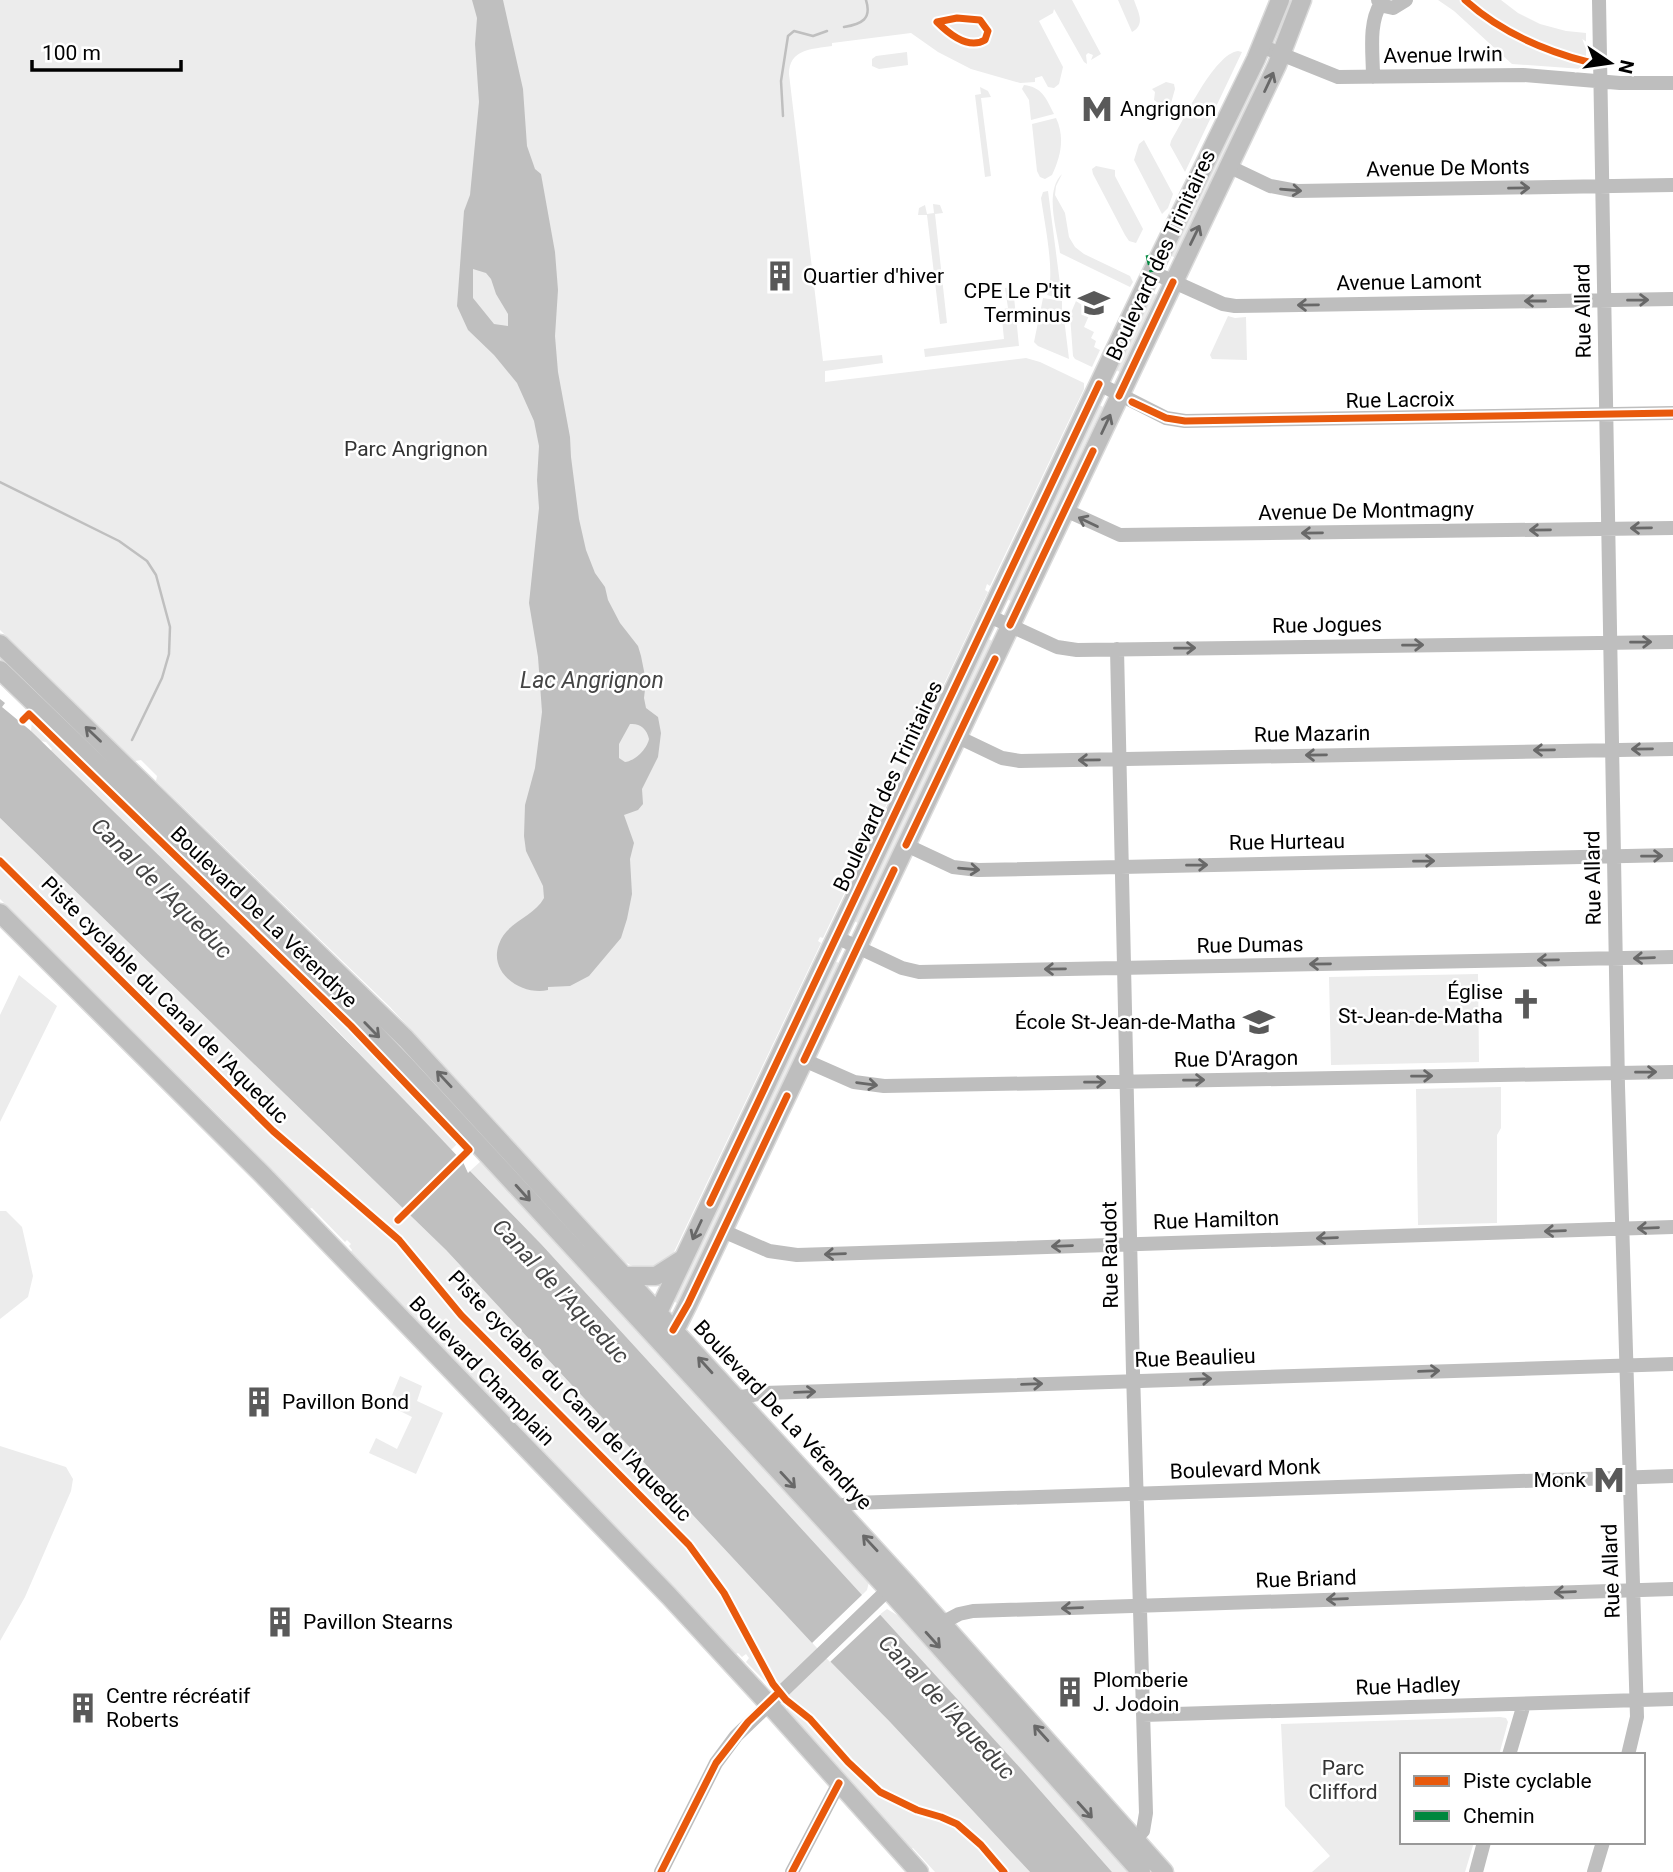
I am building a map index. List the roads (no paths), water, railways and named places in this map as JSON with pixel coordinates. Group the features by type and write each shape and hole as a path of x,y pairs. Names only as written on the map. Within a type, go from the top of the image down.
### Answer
{"main road":[{"name":"Boulevard des Trinitaires","path":"658,1313 1261,46 1280,0"},
{"name":"Boulevard des Trinitaires","path":"661,1334 683,1314 723,1231 1282,54 1302,0"},
{"name":"Boulevard De La Vérendrye","path":"0,644 370,1002 658,1313 661,1334"},
{"name":"Boulevard De La Vérendrye","path":"0,670 365,1023 731,1406 894,1583 1128,1845 1164,1872"},
{"name":"Boulevard Champlain","path":"0,913 262,1174 694,1623 919,1872"},
{"path":"624,1276 656,1276 684,1258"},
{"name":"Boulevard De La Vérendrye","path":"894,1583 942,1623 1128,1845 1141,1872"}],"street":[{"path":"1373,77 1374,22 1380,2 1393,8 1406,0"},
{"name":"Rue Allard","path":"1599,0 1618,1072 1637,1717 1628,1753"},
{"name":"Avenue Irwin","path":"1261,46 1332,76 1523,75 1600,82 1673,83"},
{"name":"Avenue De Monts","path":"1228,166 1270,186 1297,191 1673,186"},
{"name":"Avenue Lamont","path":"1152,272 1223,304 1235,306 1673,299"},
{"name":"Rue Lacroix","path":"1099,384 1166,418 1185,421 1673,413"},
{"name":"Avenue De Montmagny","path":"1065,510 1120,535 1673,528"},
{"name":"Rue Jogues","path":"989,615 1067,649 1673,642"},
{"name":"Rue Raudot","path":"1117,649 1133,1381 1146,1818 1143,1831 1128,1845"},
{"name":"Rue Mazarin","path":"958,737 1011,761 1673,749"},
{"name":"Rue Hurteau","path":"906,845 945,864 970,870 1673,856"},
{"name":"Rue Dumas","path":"836,937 902,968 919,972 1673,957"},
{"name":"Rue D'Aragon","path":"804,1060 844,1079 872,1086 1673,1072"},
{"name":"Rue Hamilton","path":"723,1231 760,1248 787,1255 1673,1227"},
{"name":"Rue Beaulieu","path":"731,1406 747,1395 764,1393 1673,1364"},
{"name":"Boulevard Monk","path":"832,1515 843,1505 853,1503 1673,1476"},
{"path":"660,1872 716,1763 742,1729 894,1583"},
{"name":"Rue Briand","path":"942,1623 959,1614 973,1611 1673,1589"},
{"name":"Rue Hadley","path":"1143,1716 1673,1699"},
{"path":"1511,1753 1524,1704"},
{"path":"792,1872 839,1783"},
{"path":"1476,1872 1484,1844"},
{"path":"1594,1872 1602,1844"}],"water":[{"name":"Lac Angrignon","path":"472,0 503,0 523,89 527,146 535,169 541,174 555,252 558,372 570,437 579,519 595,573 605,587 608,600 620,623 638,646 646,681 646,708 658,717 661,733 658,757 642,789 643,804 638,810 624,815 634,843 630,859 632,894 621,938 589,976 570,986 548,987 548,990 538,991 518,986 510,980 498,964 497,955 503,936 544,898 543,886 526,851 524,836 525,805 535,768 542,712 538,657 529,603 539,508 539,446 534,421 517,383 494,355 468,330 457,306 464,211 470,195 479,102 475,44 477,18","holes":["473,269 486,273 491,279 508,314 508,326 494,324 473,298","630,724 642,727 649,739 640,754 625,762 619,758 619,744"]},
{"name":"Canal de l'Aqueduc","path":"0,699 5,703 2,707 31,731 357,1052 463,1162 468,1173 470,1171 542,1245 1112,1872 1030,1872 812,1643 446,1250 0,818"}],"waterway":[{"path":"844,27 864,20 868,12 866,0"},
{"path":"783,116 781,81 788,36 794,31 813,36 827,31"},
{"path":"0,482 119,541 147,561 156,575 170,627 169,654 162,678 132,740"}],"place":[{"name":"Angrignon","path":"1097,109"},
{"name":"Quartier d'hiver","path":"780,276"},
{"name":"CPE Le P'tit Terminus","path":"1094,303"},
{"name":"Église St-Jean-de-Matha","path":"1526,1004"},
{"name":"École St-Jean-de-Matha","path":"1259,1022"},
{"name":"Pavillon Bond","path":"259,1402"},
{"name":"Monk","path":"1609,1480"},
{"name":"Pavillon Stearns","path":"280,1622"},
{"name":"Plomberie J. Jodoin","path":"1070,1692"},
{"name":"Centre récréatif Roberts","path":"83,1708"}],"park label":[{"name":"Parc Angrignon","path":"416,449"},
{"name":"Parc Clifford","path":"1343,1780"}]}
